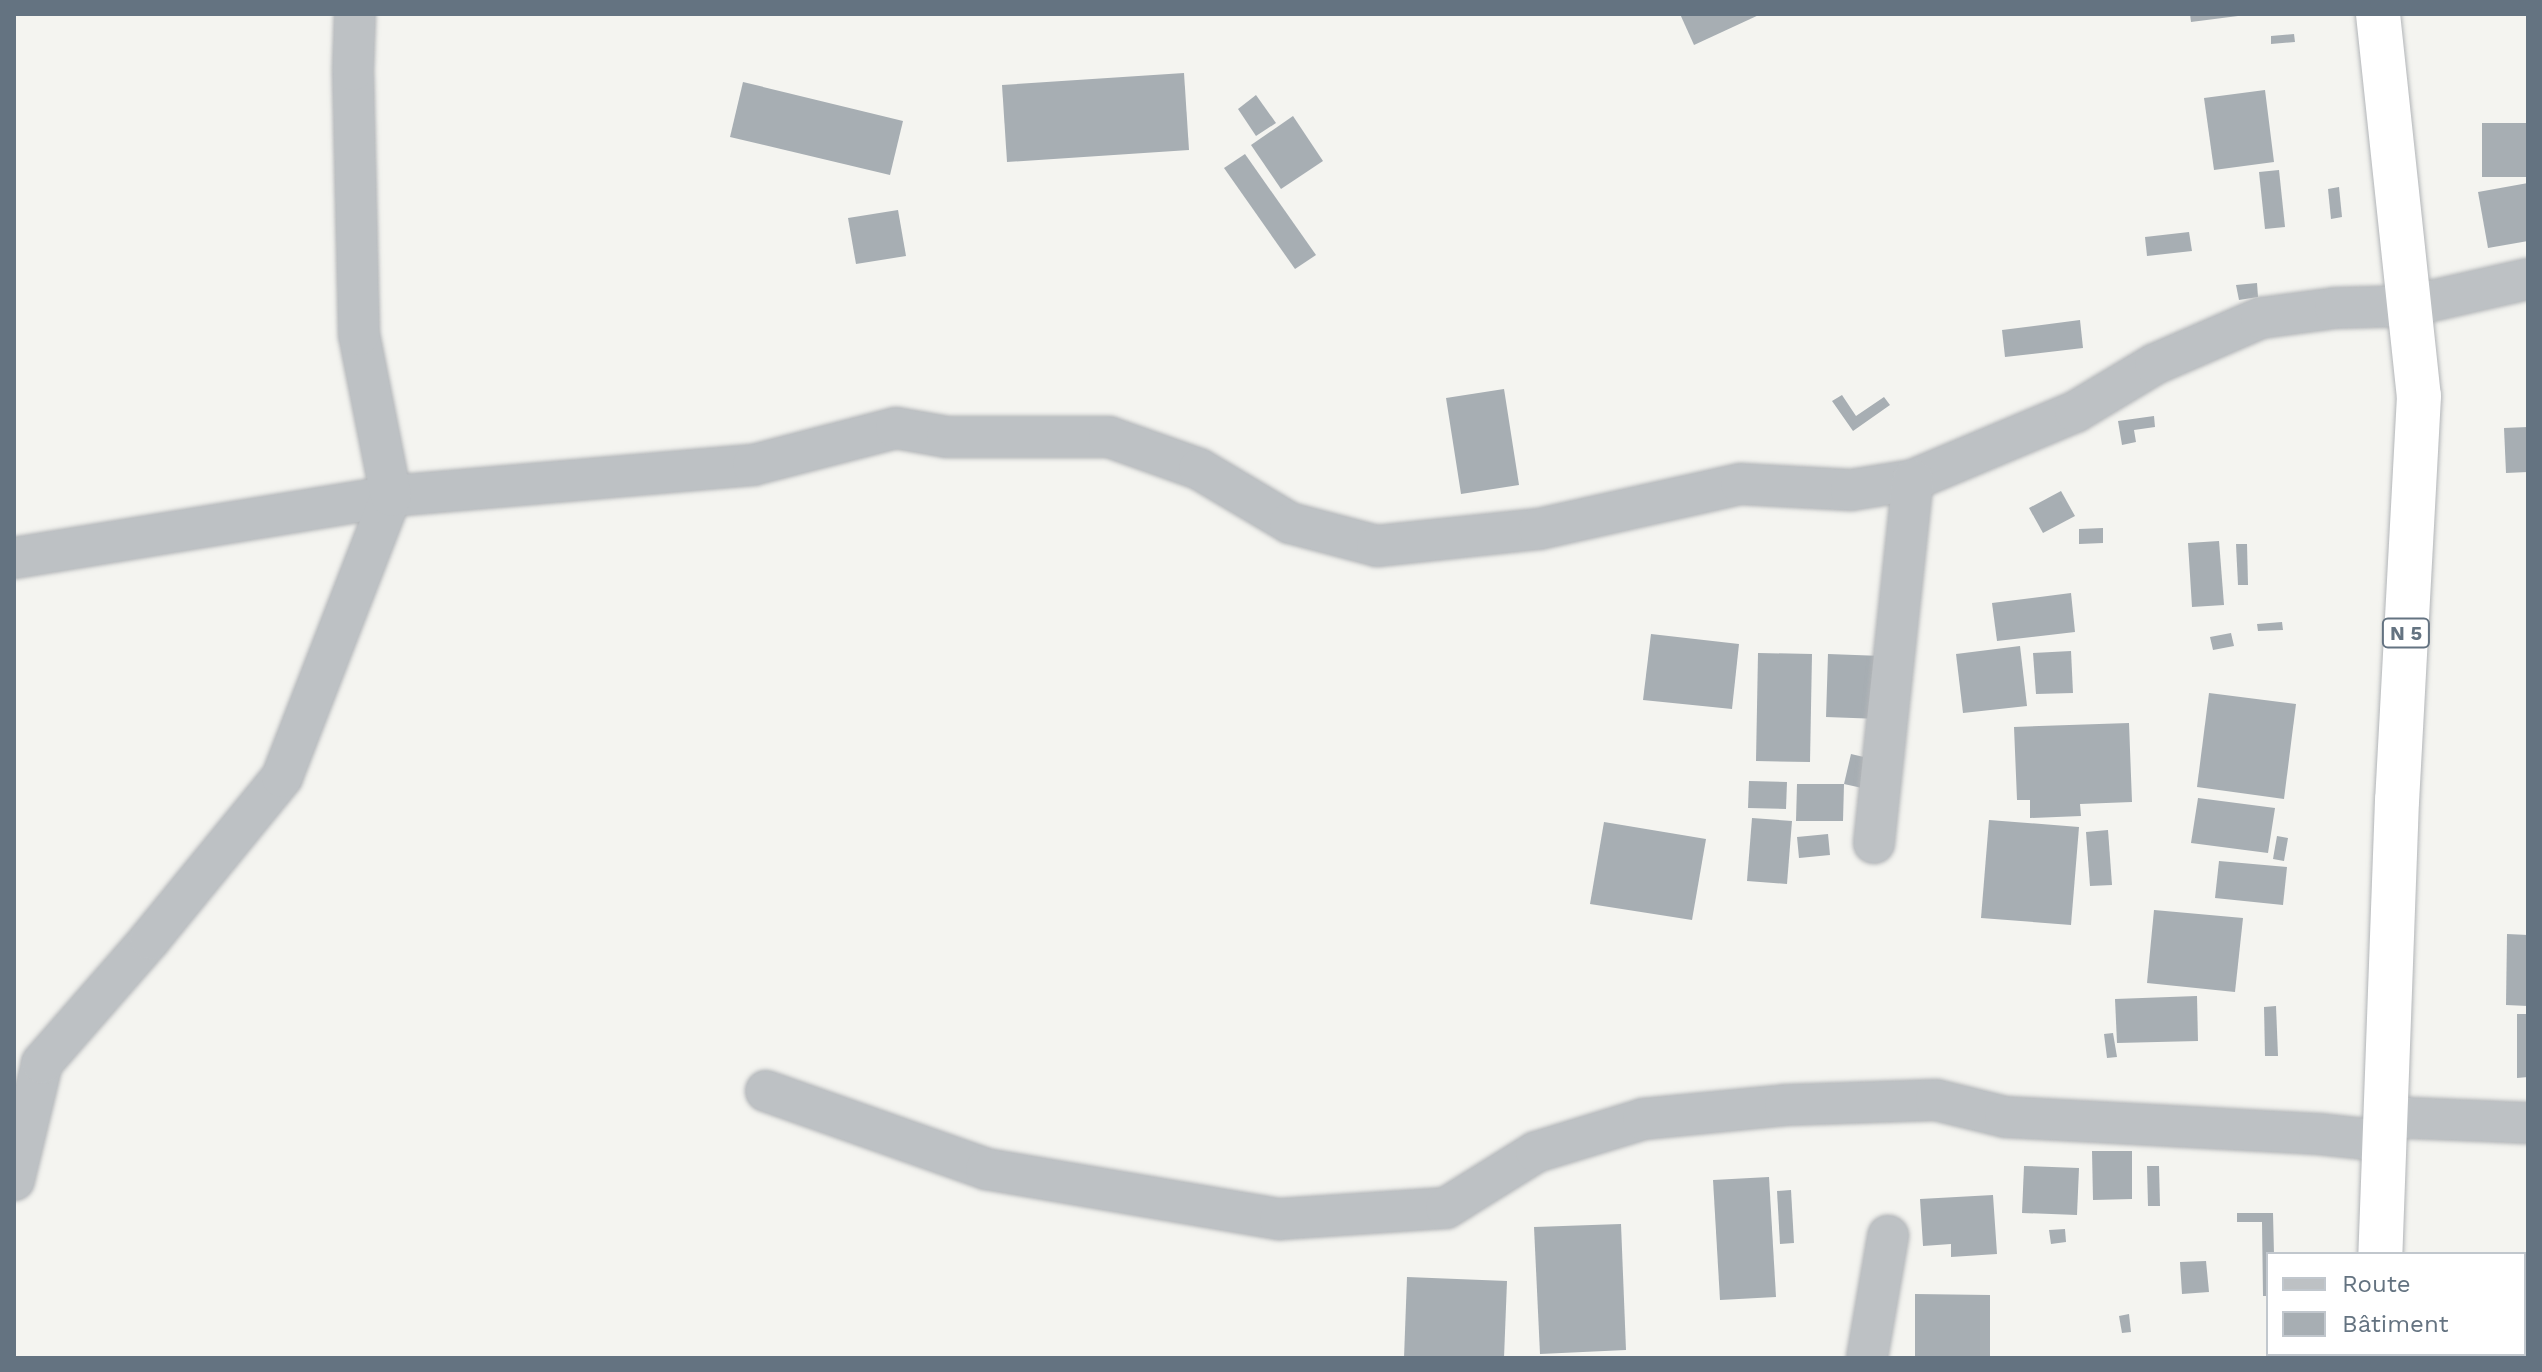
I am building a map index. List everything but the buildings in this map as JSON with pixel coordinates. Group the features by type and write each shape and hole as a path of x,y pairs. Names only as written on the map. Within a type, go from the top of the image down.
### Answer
{"highway":[{"name":"N 5","path":"2378,14 2419,396 2397,800 2380,1252"}],"street":[{"path":"14,1180 42,1063 150,939 282,777 391,496 359,335 353,70 355,14"},
{"path":"14,558 391,496 753,465 896,428 947,437 1109,437 1199,469 1290,523 1377,546 1539,529 1741,484 1851,490 1913,480 2075,412 2155,364 2261,318 2335,308 2409,306 2528,279"},
{"path":"1874,843 1913,480"},
{"path":"766,1091 986,1169 1280,1219 1446,1208 1536,1152 1627,1124 1785,1105 1936,1100 2005,1117 2319,1134 2528,1123"},
{"path":"1867,1358 1888,1236"}]}
